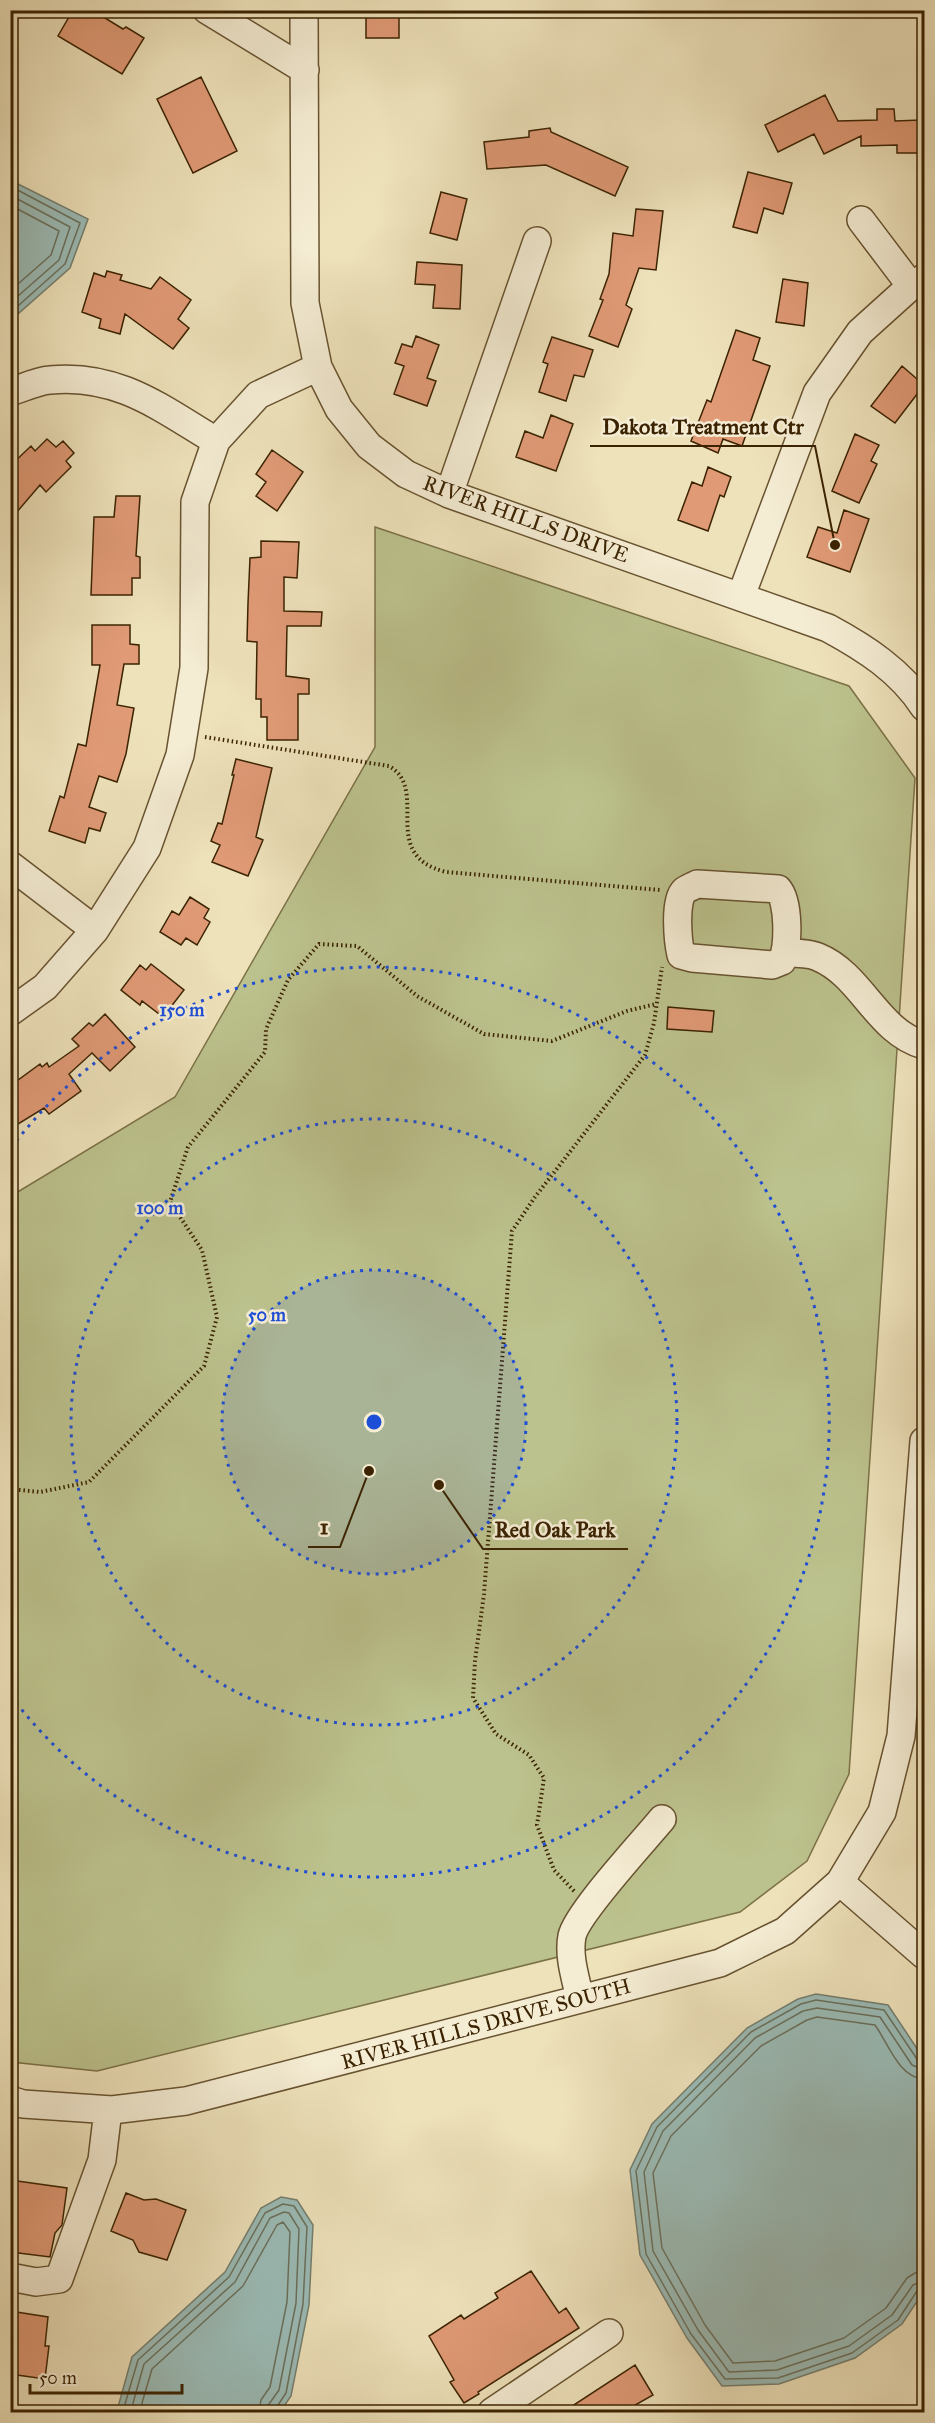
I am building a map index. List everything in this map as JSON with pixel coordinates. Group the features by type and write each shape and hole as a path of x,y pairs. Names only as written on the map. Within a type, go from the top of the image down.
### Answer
{"street":[{"path":"207,10 305,70"},
{"name":"RIVER HILLS DRIVE","path":"304,10 305,303 318,367 339,409 369,446 406,474 449,494 828,628 871,652 914,692 924,707"},
{"path":"741,596 817,393 860,332 918,282 861,220"},
{"path":"449,494 537,241"},
{"path":"10,1012 45,987 95,930 147,848 180,755 184,732 194,668 195,502 216,441 258,394 318,367"},
{"path":"10,392 49,380 99,381 136,393 216,441"},
{"path":"10,864 95,930"},
{"path":"697,884 778,889 784,895 786,906 786,953 782,961 772,965 681,955 679,900 684,891 697,884"},
{"path":"786,953 817,956 844,972 889,1024 904,1036 924,1045"},
{"path":"924,1441 901,1736 882,1812 840,1882 924,1955"},
{"path":"580,1999 573,1965 571,1944 573,1932 591,1905 662,1819"},
{"name":"RIVER HILLS DRIVE SOUTH","path":"10,2100 23,2104 108,2110 186,2101 720,1963 785,1931 840,1882"},
{"path":"10,2277 36,2282 59,2279 102,2160 108,2110"},
{"path":"492,2412 609,2333"}],"path":[{"path":"184,732 389,766 399,772 404,781 410,844 416,857 433,869 446,872 684,891"},
{"path":"10,1489 40,1492 89,1482 204,1366 217,1317 202,1250 170,1202 188,1147 265,1052 266,1029 288,980 319,944 357,946 417,996 483,1034 552,1041 627,1011 656,1004 654,1023 645,1055 535,1197 512,1231 484,1594 475,1661 473,1698 496,1734 529,1755 544,1778 537,1825 554,1870 591,1905"}],"green space":[{"path":"375,527 849,686 915,778 849,1774 807,1861 740,1912 97,2071 11,2062 11,1196 175,1097 375,747"}],"water":[{"path":"10,180 88,219 70,268 11,320"},
{"path":"816,1994 888,2005 922,2056 924,2072 924,2291 902,2324 855,2358 779,2384 722,2386 687,2338 640,2255 630,2170 652,2124 747,2028 798,1999"},
{"path":"281,2197 297,2200 313,2225 309,2305 291,2396 280,2412 124,2412 118,2407 132,2357 225,2272 261,2208"}],"building":[{"path":"73,10 92,10 123,29 126,27 144,38 122,74 58,36"},
{"path":"372,10 399,10 399,38 366,38 366,16 372,16"},
{"path":"201,77 237,151 193,173 157,99"},
{"path":"825,95 838,121 877,120 877,109 894,109 895,121 921,120 922,153 897,153 897,145 861,146 861,136 824,154 814,134 778,152 765,125"},
{"path":"550,128 551,132 628,167 615,196 546,165 487,169 484,142 529,137 529,131"},
{"path":"748,172 792,183 783,214 764,208 757,233 733,227"},
{"path":"441,192 467,199 457,240 430,233"},
{"path":"636,209 663,211 656,270 639,268 626,305 632,309 618,347 589,336 603,300 600,299 609,274 613,233 633,236"},
{"path":"417,262 462,265 460,309 433,308 435,285 415,284"},
{"path":"107,271 122,275 120,280 151,289 160,277 191,300 178,319 189,328 173,349 125,314 120,334 99,328 101,319 82,312 94,273 105,277"},
{"path":"783,279 808,283 804,326 776,322"},
{"path":"736,330 760,338 753,360 770,366 742,446 723,439 718,453 691,441 707,400 711,402"},
{"path":"416,336 439,345 427,378 436,381 427,406 394,394 404,366 395,363 402,344 412,347"},
{"path":"552,337 593,350 584,377 574,375 566,401 539,392 548,364 543,362"},
{"path":"902,366 924,385 895,423 871,406"},
{"path":"551,415 573,424 556,471 516,457 525,431 543,438"},
{"path":"855,434 879,445 871,461 877,464 859,503 832,491"},
{"path":"47,439 56,447 63,441 74,453 66,461 71,467 46,492 40,485 10,520 10,466 31,446 35,451"},
{"path":"272,450 303,472 277,511 256,496 266,482 256,474"},
{"path":"708,467 731,477 724,497 720,495 708,531 678,520 692,482 702,486"},
{"path":"116,496 140,496 136,556 140,557 140,578 132,578 132,595 91,595 94,517 114,517"},
{"path":"844,510 869,519 850,572 807,557 818,527 837,533"},
{"path":"261,541 299,542 297,578 284,577 284,611 322,612 321,626 287,626 286,676 309,679 309,694 298,694 298,740 267,740 267,717 261,717 261,699 256,699 257,642 247,641 248,603 250,558 261,557"},
{"path":"92,625 130,625 130,644 139,645 139,664 124,664 117,705 134,708 126,754 117,782 99,776 89,807 106,813 100,831 89,828 85,843 49,831 60,796 64,798 78,744 86,746 100,665 92,665"},
{"path":"236,759 272,768 256,837 263,840 248,876 212,862 220,845 211,841 218,823 222,824"},
{"path":"190,897 209,909 204,918 210,922 197,945 186,938 181,945 160,932 172,911 179,915"},
{"path":"151,964 184,990 163,1017 142,1001 140,1005 121,990 140,965 146,970"},
{"path":"668,1007 714,1011 712,1032 667,1029"},
{"path":"105,1014 135,1047 110,1071 92,1053 69,1074 81,1091 49,1114 44,1108 10,1129 10,1086 40,1064 42,1067 47,1063 49,1067 79,1046 72,1039 89,1023 93,1026"},
{"path":"10,2180 67,2188 62,2225 55,2233 50,2257 11,2252 17,2224 10,2223"},
{"path":"126,2193 144,2200 156,2199 186,2210 167,2260 139,2252 133,2240 111,2231"},
{"path":"531,2271 559,2313 566,2308 579,2328 464,2403 450,2382 454,2380 429,2336 461,2315 464,2319 498,2298 495,2293"},
{"path":"10,2311 48,2317 45,2346 49,2346 45,2379 10,2374"},
{"path":"635,2365 653,2395 623,2412 563,2412"}],"place":[{"name":"Dakota Treatment Ctr","path":"835,545"},
{"name":"1","path":"369,1471"},
{"name":"Red Oak Park","path":"439,1485"}]}
